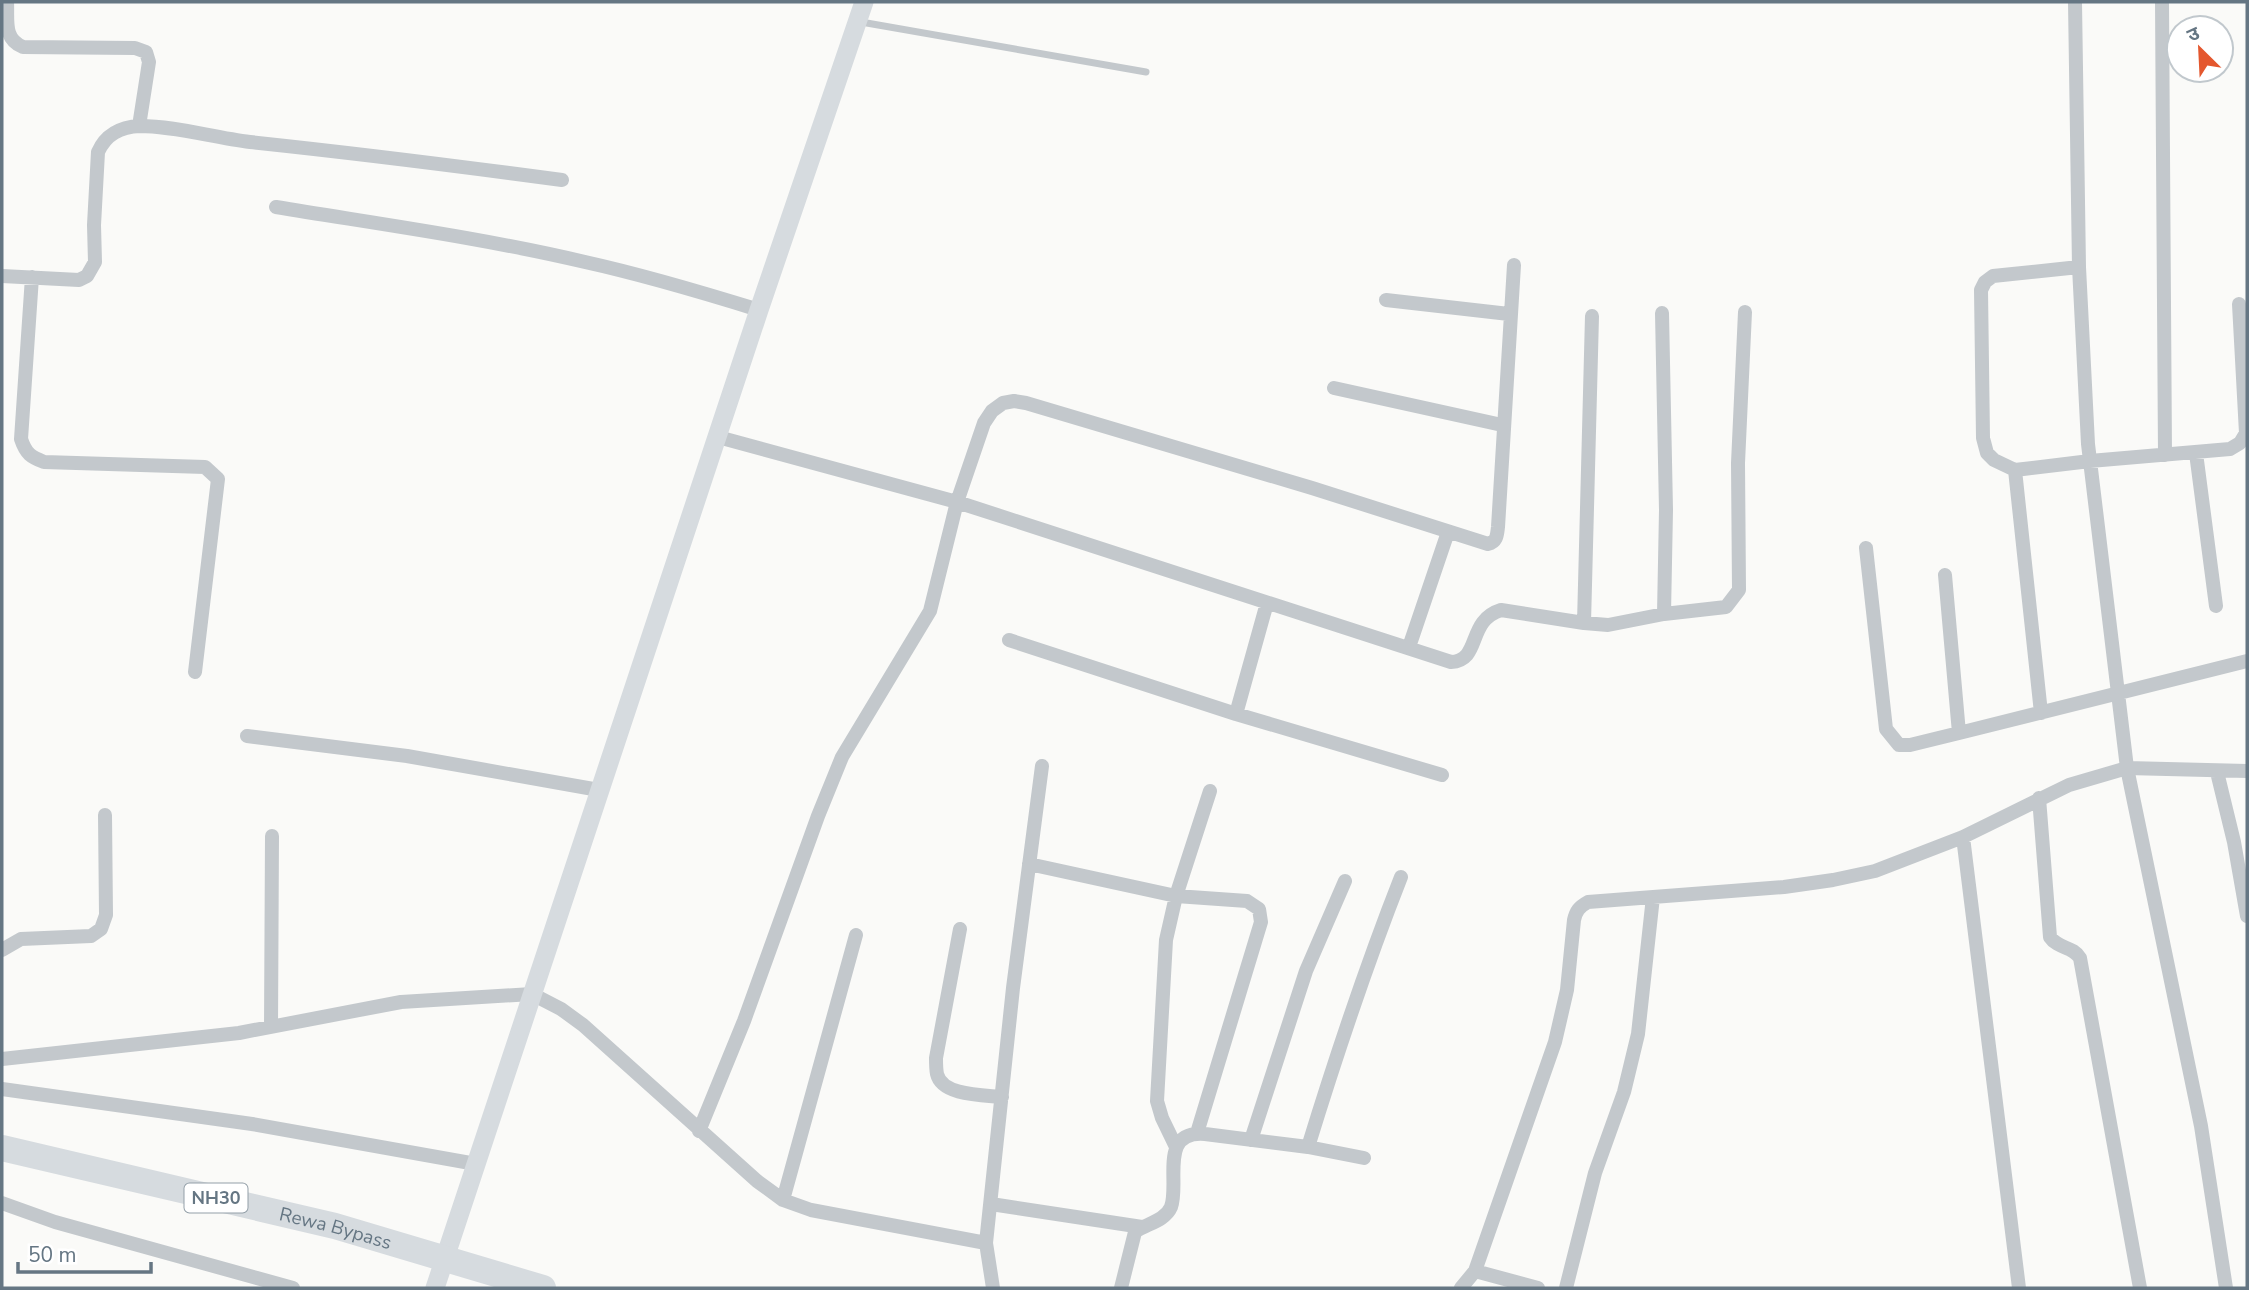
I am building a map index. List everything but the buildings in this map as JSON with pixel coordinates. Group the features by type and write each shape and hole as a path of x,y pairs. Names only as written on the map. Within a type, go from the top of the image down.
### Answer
{"highway":[{"name":"Rewa Bypass","path":"2,1148 335,1226 543,1288"}],"street":[{"path":"7,2 10,38 23,47 135,48 146,52 149,62 139,126"},
{"path":"435,1288 759,310 864,2"},
{"path":"2075,2 2079,267 2090,461 2127,768 2201,1126 2226,1288"},
{"path":"2162,2 2165,455"},
{"path":"2,276 79,280 88,276 95,262 98,152 102,142 117,130 139,126 562,180"},
{"path":"276,207 454,236 583,261 759,310"},
{"path":"699,1130 744,1021 842,757 930,611 957,502 984,423 992,411 1003,403 1014,401 1065,413 1488,544 1496,540 1514,265"},
{"path":"2079,267 1993,276 1984,282 1981,290 1983,438 1987,453 1994,460 2015,470 2230,449 2241,443 2245,433 2239,304"},
{"path":"32,277 21,439 24,449 31,457 44,462 205,467 218,479 195,672"},
{"path":"1386,300 1509,314"},
{"path":"718,437 957,502 1451,662 1468,656 1482,622 1492,612 1502,610 1608,625 1664,614 1726,607 1739,590 1738,463 1745,312"},
{"path":"1662,313 1666,510 1664,614"},
{"path":"1584,623 1592,316"},
{"path":"1334,387 1502,425"},
{"path":"2196,453 2216,606"},
{"path":"2015,470 2041,713"},
{"path":"1409,647 1448,533"},
{"path":"1866,548 1886,729 1899,745 1910,745 2247,661"},
{"path":"1945,575 1959,733"},
{"path":"1236,714 1267,603"},
{"path":"1009,640 1236,714 1441,775"},
{"path":"247,736 407,756 599,790"},
{"path":"993,1288 986,1243 1042,766"},
{"path":"1461,1288 1475,1270 1555,1042 1567,990 1576,912 1588,902 1784,887 1875,871 1963,837 2069,785 2127,768 2247,771"},
{"path":"2217,772 2234,842 2247,916"},
{"path":"1121,1288 1135,1233 1160,1219 1172,1205 1176,1147 1161,1118 1157,1091 1166,940 1176,897 1210,791"},
{"path":"2039,798 2050,937 2053,942 2072,949 2080,958 2140,1288"},
{"path":"2,950 21,939 91,936 101,929 106,915 106,816"},
{"path":"271,1027 272,836"},
{"path":"1963,837 2019,1288"},
{"path":"1029,864 1176,897 1248,901 1259,909 1261,922 1197,1133 1176,1147"},
{"path":"1308,1147 1340,1042 1371,952 1401,877"},
{"path":"1251,1140 1306,971 1345,881"},
{"path":"1566,1288 1595,1173 1624,1092 1632,1057 1641,1011 1653,897"},
{"path":"960,929 936,1058 937,1076 942,1084 957,1091 1002,1097"},
{"path":"783,1200 856,934"},
{"path":"2,1059 239,1033 401,1002 532,994 561,1009 583,1025 757,1181 783,1200 811,1210 986,1243"},
{"path":"2,1089 252,1124 476,1164"},
{"path":"1197,1133 1308,1147 1364,1158"},
{"path":"2,1203 55,1222 293,1288"},
{"path":"991,1204 1142,1227"},
{"path":"1475,1270 1538,1288"}],"lane":[{"path":"857,21 1146,72"}]}
